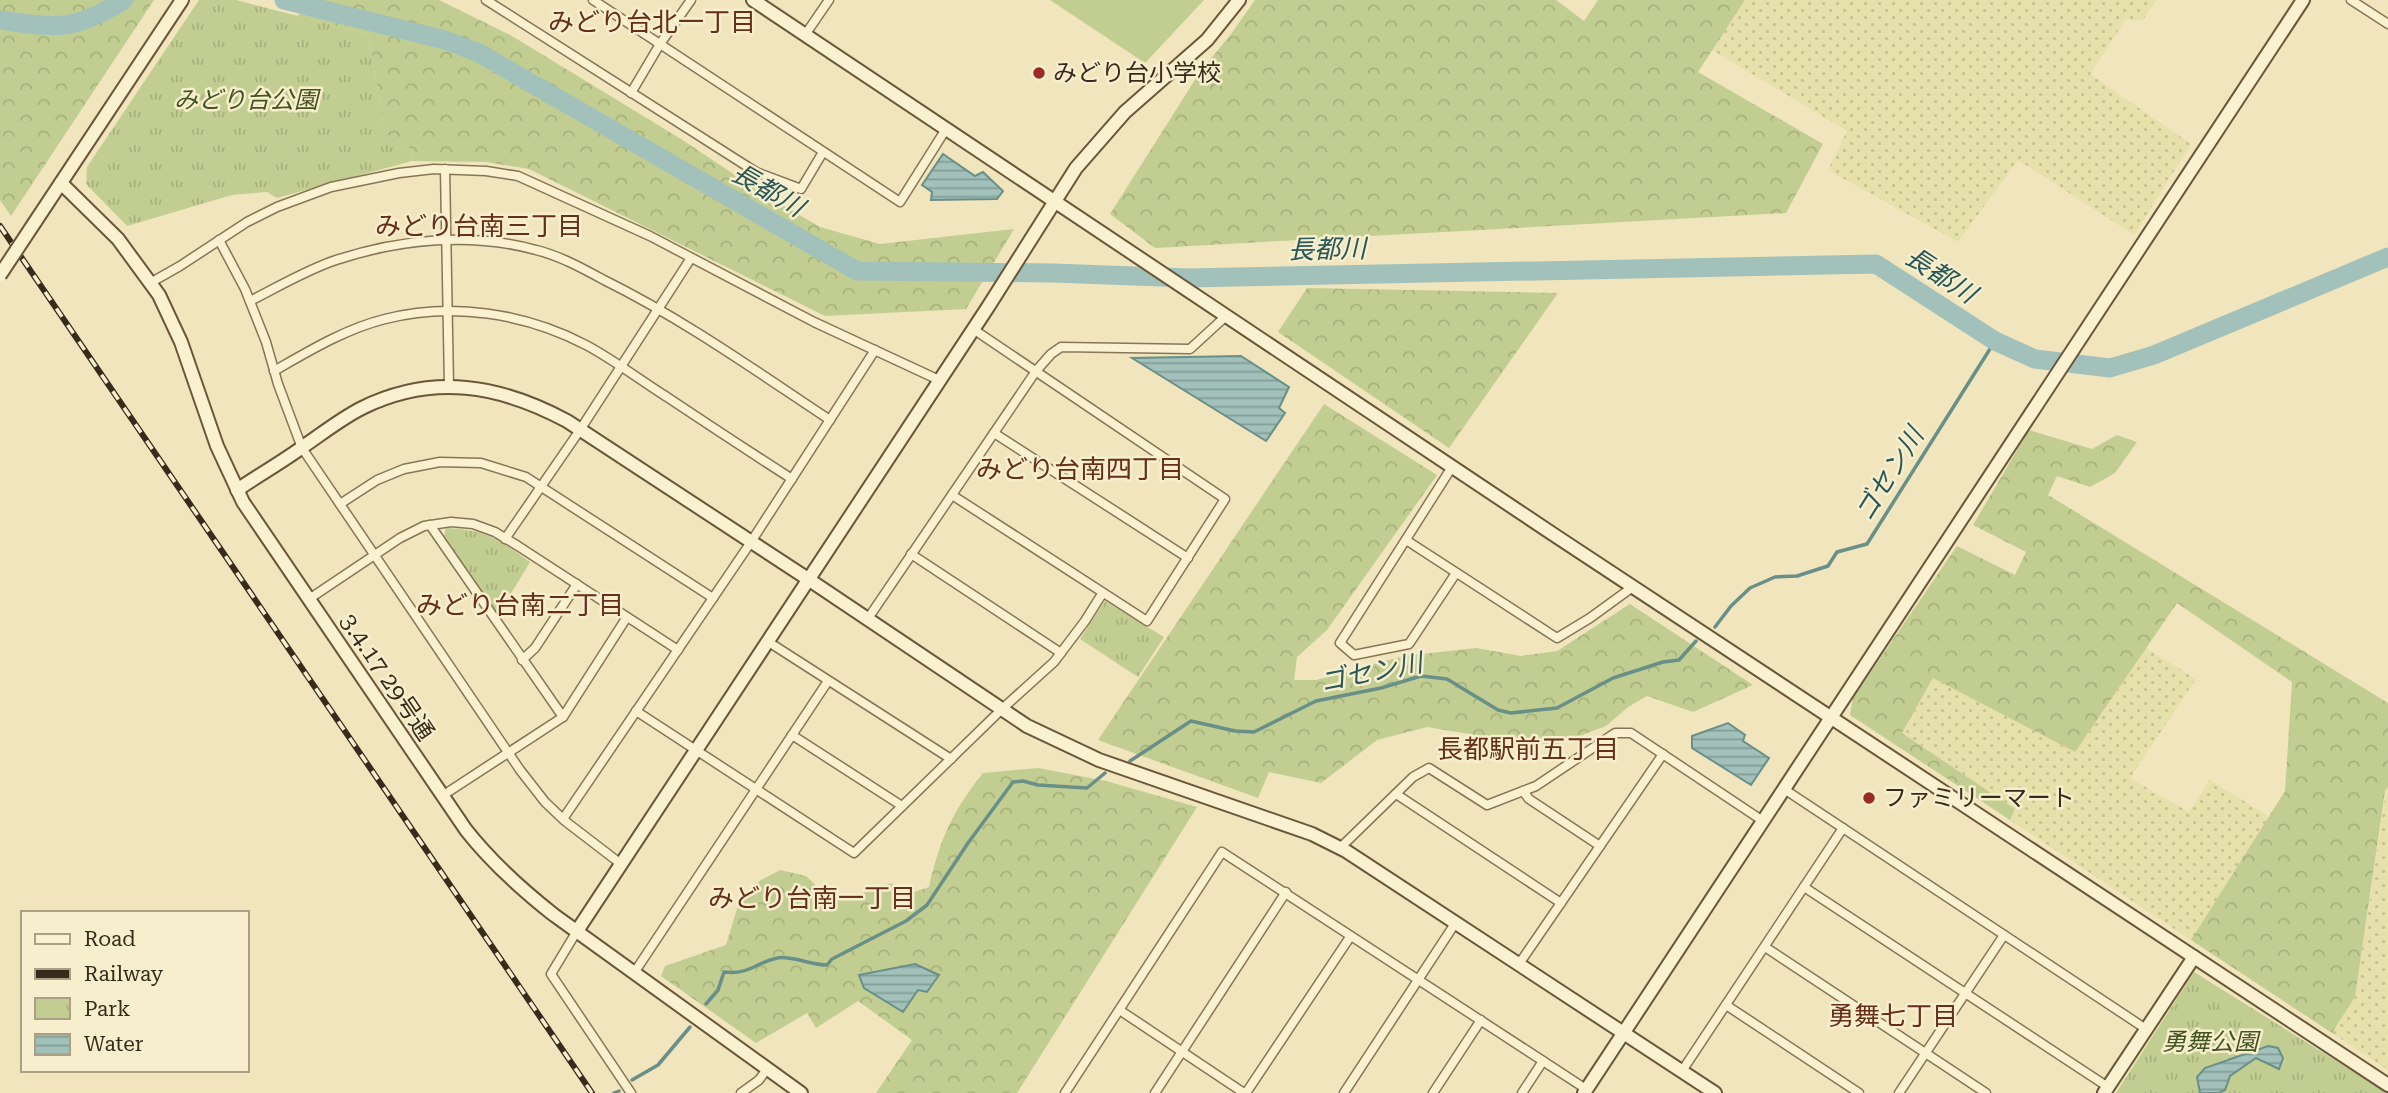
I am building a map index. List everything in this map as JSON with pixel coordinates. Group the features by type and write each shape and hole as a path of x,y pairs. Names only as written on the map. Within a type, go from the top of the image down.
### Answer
{"street":[{"path":"0,275 182,0"},
{"path":"486,0 756,172 801,189 823,152"},
{"path":"593,0 900,202 946,129"},
{"path":"631,93 660,44 691,0"},
{"path":"753,0 1830,719 2388,1085"},
{"path":"805,35 829,0"},
{"path":"631,1093 551,974 988,307 1076,168 1125,112 1207,40 1239,0"},
{"path":"1065,1093 1121,1011 1222,852 1419,979 1585,1091 2303,0"},
{"path":"2351,0 2388,24"},
{"path":"445,169 449,387"},
{"path":"150,283 247,222 276,207 331,187 399,173 445,169 518,176 691,258 814,323 939,380"},
{"name":"3.4.17 29号通","path":"61,183 118,239 150,283 181,342 217,446 237,490 466,830 520,889 802,1093"},
{"path":"219,240 267,342 274,371 302,448 545,802 621,864"},
{"path":"250,301 344,258 390,246 447,240 500,243 546,253 659,309 830,420"},
{"path":"505,538 580,430 691,258"},
{"path":"274,371 313,349 371,323 397,316 447,310 492,314 533,323 585,345 792,479"},
{"path":"867,620 1036,371 1051,354 1061,347 1190,349 1225,317"},
{"path":"952,495 1147,621 1225,499 973,329"},
{"path":"563,819 751,542 875,351"},
{"path":"237,490 349,416 375,402 419,390 480,388 542,408 808,579 1027,726 1099,760 1312,834 1340,848 1715,1093"},
{"path":"994,433 1188,558"},
{"path":"340,504 390,474 420,465 440,462 481,463 507,469 526,477 713,598"},
{"path":"1452,467 1340,643 1354,655 1409,644 1456,573"},
{"path":"309,599 400,538 430,525 451,522 473,524 505,538 678,650"},
{"path":"430,525 563,717"},
{"path":"1406,540 1557,638 1634,586"},
{"path":"911,554 1061,653"},
{"path":"522,660 535,648 577,584"},
{"path":"636,711 854,853 1002,709 1034,682 1061,653 1102,594"},
{"path":"442,796 563,717 627,617"},
{"path":"767,641 951,759"},
{"path":"634,973 828,681"},
{"path":"1340,848 1413,778 1429,768 1487,805 1536,786 1615,733 1631,733 1763,821"},
{"path":"792,735 902,806"},
{"path":"1519,964 1662,754"},
{"path":"1784,789 2146,1029"},
{"path":"1523,791 1529,799 1600,846"},
{"path":"1396,794 1561,903"},
{"path":"1682,1071 1843,828"},
{"path":"1804,887 2106,1090 2194,957"},
{"path":"1155,1093 1286,892"},
{"path":"1344,1093 1456,922"},
{"path":"1899,1093 2004,935"},
{"path":"1121,1011 1245,1093 1350,937"},
{"path":"1765,947 1986,1093"},
{"path":"1726,1005 1858,1093"},
{"path":"1433,1093 1481,1020"},
{"path":"1522,1093 1543,1061"},
{"path":"741,1093 759,1080 767,1069"}],"shaded area":[{"path":"1745,0 2157,0 2142,21 2126,19 2090,74 2191,144 2134,235 2018,160 1958,242 1828,170 1847,131 1712,50"},
{"path":"2146,648 2196,679 2130,778 2189,812 2210,780 2269,817 2191,940 2010,820 2015,809 1902,733 1934,677 2075,752"},
{"path":"2388,787 2388,1070 2332,1033 2355,997"}],"green space":[{"path":"0,0 154,0 11,216 0,200"},
{"name":"みどり台公園","path":"199,0 236,0 368,34 385,133 411,149 412,161 277,198 267,192 232,195 127,226 86,184 87,167"},
{"path":"321,0 439,0 512,36 820,227 880,244 1014,229 966,309 825,316 529,169 486,162 412,161 411,149 385,134 368,34 297,16"},
{"path":"1050,0 1204,0 1145,63"},
{"path":"1255,0 1556,0 1584,21 1598,0 1745,0 1698,72 1823,144 1786,213 1155,248 1110,214 1200,72"},
{"path":"1307,288 1558,293 1449,448 1278,332"},
{"path":"1324,404 1437,475 1327,630 1297,657 1294,680 1316,680 1404,656 1476,648 1521,656 1557,651 1630,604 1753,685 1693,712 1647,696 1628,707 1606,726 1556,745 1427,727 1377,740 1321,783 1269,772 1258,798 1098,740"},
{"path":"2029,430 2092,449 2117,435 2137,442 2115,473 2090,487 2057,476 2048,495 2388,703 2388,787 2385,791 2355,997 2332,1033 2191,940 2285,791 2292,682 2177,603 2075,752 1933,678 1902,733 2015,809 2010,820 1850,715 1853,698 1957,546 2015,575 2026,552 1973,525"},
{"path":"446,528 492,537 530,562 498,615 444,536"},
{"path":"1105,601 1164,637 1138,677 1080,639"},
{"path":"1038,768 1106,781 1197,807 1017,1093 876,1093 912,1040 858,1001 816,1028 807,1013 756,1043 661,976 665,966 726,945 740,899 761,880 780,870 806,876 821,890 844,900 891,883 911,893 929,887 948,827 983,773"},
{"name":"勇舞公園","path":"2194,972 2388,1093 2116,1093"}],"water":[{"path":"943,154 975,176 983,172 1003,191 997,199 931,200 932,192 922,185"},
{"path":"1241,356 1289,387 1279,408 1285,413 1266,441 1132,358"},
{"path":"1728,723 1745,735 1743,741 1769,758 1751,785 1692,748 1692,736"},
{"path":"915,964 939,975 927,992 918,990 903,1012 864,988 859,975"},
{"path":"2268,1046 2278,1048 2283,1058 2279,1069 2256,1058 2230,1076 2225,1090 2219,1093 2200,1093 2197,1077 2205,1068"}],"waterway":[{"name":"長都川","path":"0,20 36,25 64,25 91,18 124,0"},
{"name":"長都川","path":"284,0 445,40 479,53 857,271 1053,273 1188,278 1876,264 1995,341 2035,359 2110,368 2154,355 2388,257"},
{"name":"ゴセン川","path":"1715,627 1731,606 1750,588 1775,577 1797,576 1828,566 1837,552 1867,544 1995,341"},
{"name":"ゴセン川","path":"1130,761 1191,721 1235,731 1254,732 1316,701 1381,688 1421,676 1447,679 1498,710 1511,713 1557,708 1613,678 1663,662 1679,660 1696,641"},
{"name":"ゴセン川","path":"706,1004 718,990 724,972 740,972 782,957 827,965 832,959 906,921 927,905 1013,782 1087,788 1105,773"},
{"name":"ゴセン川","path":"632,1080 658,1065 690,1027"},
{"name":"ゴセン川","path":"614,1093 619,1091"}],"railway":[{"path":"0,226 592,1093"}],"place":[{"name":"みどり台小学校","path":"1039,73"},
{"name":"ファミリーマート","path":"1869,798"}],"district":[{"name":"みどり台北一丁目","path":"652,22"},
{"name":"みどり台南三丁目","path":"479,226"},
{"name":"みどり台南四丁目","path":"1080,469"},
{"name":"みどり台南二丁目","path":"520,605"},
{"name":"長都駅前五丁目","path":"1528,749"},
{"name":"みどり台南一丁目","path":"812,898"},
{"name":"勇舞七丁目","path":"1893,1016"}]}
